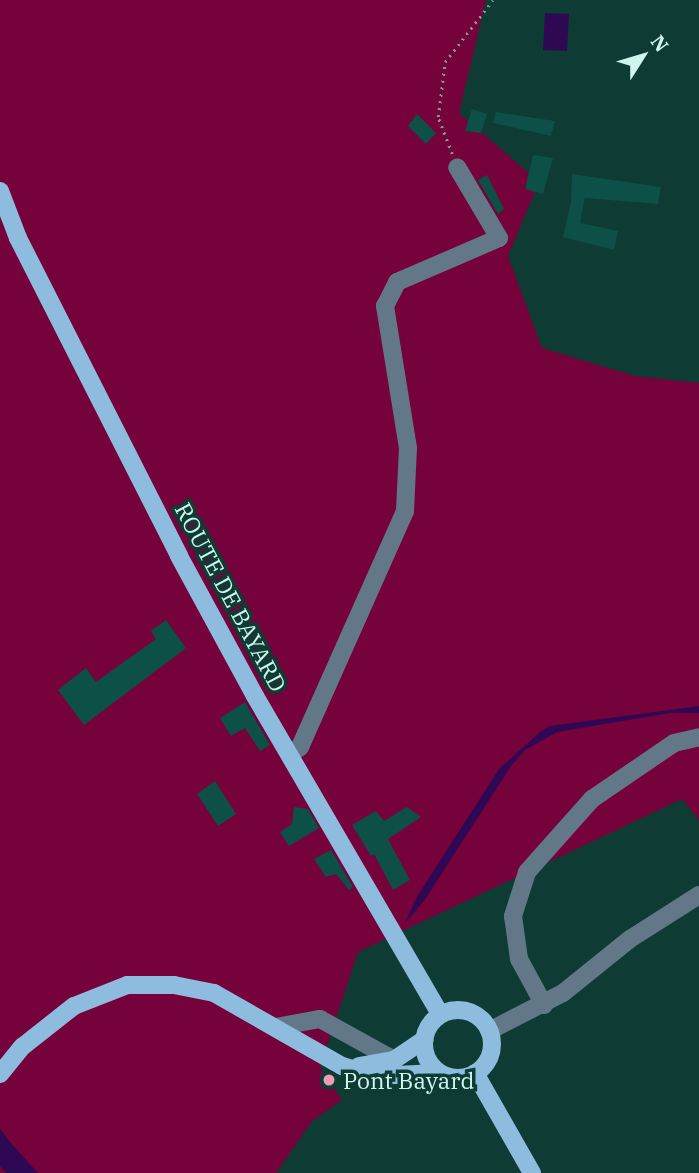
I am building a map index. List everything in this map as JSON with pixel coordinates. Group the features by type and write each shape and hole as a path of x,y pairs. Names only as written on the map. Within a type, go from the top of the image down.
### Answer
{"main road":[{"name":"ROUTE DE BAYARD","path":"0,191 18,238 161,520 290,755 440,1014"},
{"path":"0,1074 22,1048 74,1006 127,985 174,985 214,993 342,1066 394,1077 436,1073 450,1079 461,1079 475,1073 492,1055 489,1031 474,1013 452,1009 440,1014 428,1028 425,1039 426,1057 436,1073"},
{"path":"342,1066 369,1066 394,1060 425,1039"},
{"path":"475,1073 532,1173"}],"street":[{"path":"290,755 300,747 405,511 408,448 386,306 397,282 499,238 457,167"},
{"path":"544,1005 519,960 513,916 527,872 592,799 674,743 699,737"},
{"path":"489,1031 544,1005 630,939 699,895"},
{"path":"273,1025 320,1019 394,1060"}],"path":[{"path":"457,167 438,117 445,62 493,0"}],"shaded area":[{"path":"0,0 486,0 459,113 539,182 508,256 542,348 635,376 699,383 699,820 682,799 358,952 320,1067 342,1100 312,1121 276,1173 0,1173"},
{"path":"545,13 569,14 567,51 543,50"},
{"path":"699,706 699,713 670,713 557,732 525,750 511,766 424,901 404,924 418,895 499,769 540,732 550,726"},
{"path":"0,1129 38,1173 6,1173 0,1166"}],"building":[{"path":"472,109 487,114 481,133 465,131"},
{"path":"496,112 555,121 551,136 493,123"},
{"path":"417,114 436,133 426,144 408,126"},
{"path":"533,155 553,158 543,194 525,189"},
{"path":"572,174 661,187 658,204 585,198 580,223 618,231 614,250 563,237 571,202"},
{"path":"487,175 504,209 498,214 478,180"},
{"path":"166,620 186,648 84,725 58,690 86,668 96,682 156,639 151,631"},
{"path":"245,702 270,745 260,751 245,728 231,736 220,718"},
{"path":"215,781 236,814 218,826 197,794"},
{"path":"294,807 308,809 319,828 289,846 280,832 292,824"},
{"path":"407,807 421,817 388,839 410,880 393,890 374,854 371,856 352,825 376,811 384,821"},
{"path":"331,850 353,887 349,890 336,874 326,877 314,859"}],"place":[{"name":"Pont Bayard","path":"329,1080"}]}
